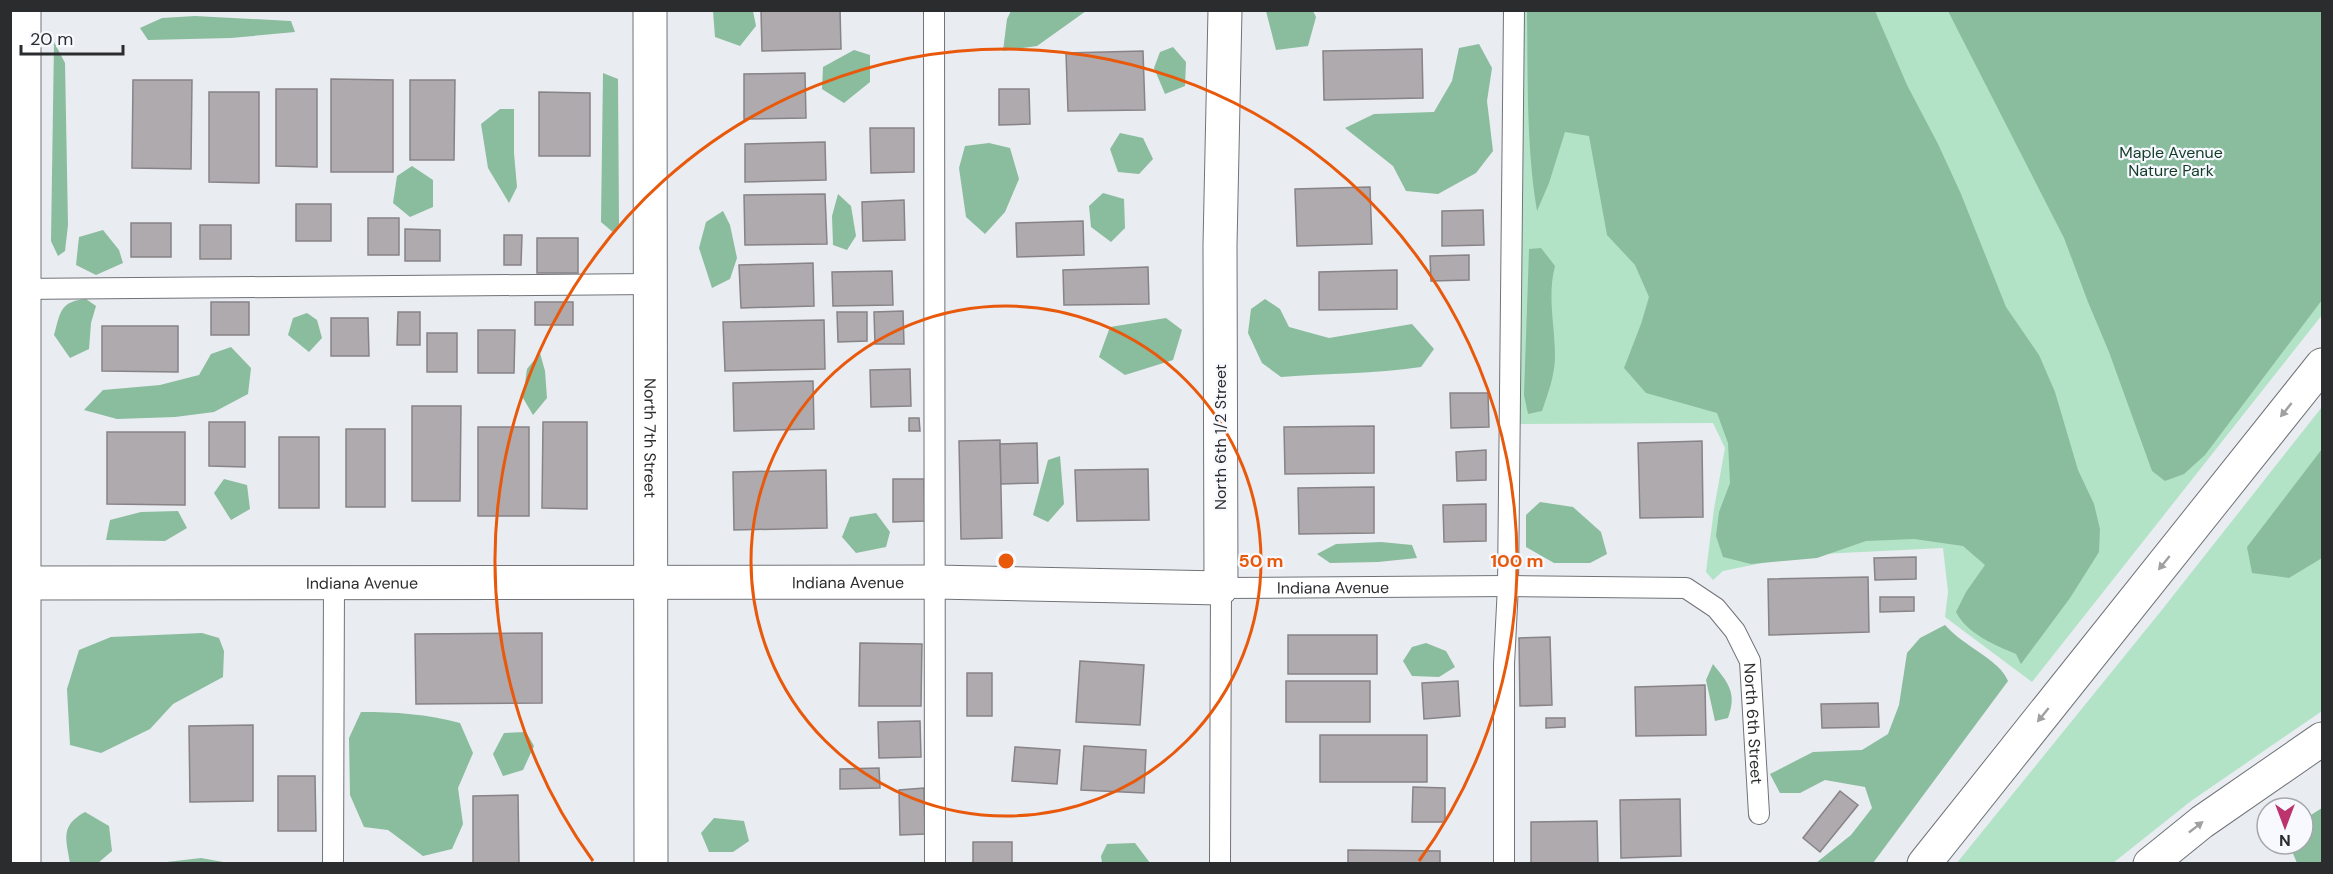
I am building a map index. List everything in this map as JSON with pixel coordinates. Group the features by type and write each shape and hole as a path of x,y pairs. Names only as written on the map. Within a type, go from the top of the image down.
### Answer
{"street":[{"path":"24,10 17,289 17,583 24,864"},
{"name":"North 7th Street","path":"650,10 651,864"},
{"name":"North 6th 1/2 Street","path":"1221,588 1220,245 1225,10"},
{"path":"1924,864 2322,365"},
{"name":"Indiana Avenue","path":"17,583 936,582 1221,588"},
{"path":"2150,864 2220,809 2322,739"}],"lane":[{"path":"934,10 935,864"},
{"path":"1504,864 1504,664 1508,586 1514,10"},
{"path":"17,289 651,284"},
{"path":"333,864 334,581"},
{"name":"Indiana Avenue","path":"1221,588 1508,586 1686,588"},
{"name":"North 6th 1/2 Street","path":"1220,864 1221,588"},
{"name":"North 6th Street","path":"1686,588 1716,608 1735,631 1750,661 1759,814"}],"green space":[{"path":"1011,10 1086,11 1037,46 1003,51 1007,19"},
{"path":"713,11 753,11 756,26 740,46 715,37"},
{"path":"1266,11 1313,11 1316,17 1308,46 1276,50"},
{"path":"1520,11 2322,11 2322,315 2032,682 1945,617 1948,592 1943,548 1800,555 1723,571 1713,580 1706,572 1725,448 1713,423 1516,424"},
{"path":"1527,11 1875,11 1907,85 1961,194 2006,307 2039,355 2055,392 2078,470 2094,504 2100,529 2099,552 2070,598 2021,664 2016,654 1974,633 1956,612 1966,592 1985,565 1963,546 1914,539 1866,541 1817,558 1751,564 1723,557 1716,536 1719,512 1730,483 1728,443 1717,413 1646,393 1624,368 1649,297 1635,265 1607,235 1589,136 1565,132 1549,183 1537,211 1529,136"},
{"name":"Maple Avenue Nature Park","path":"1948,11 2322,11 2322,300 2205,455 2184,474 2165,481 2152,471 2109,352 2064,238"},
{"path":"195,16 291,21 295,32 231,38 148,40 140,28 162,18"},
{"path":"54,42 65,63 68,225 65,251 58,256 51,241"},
{"path":"1479,44 1492,68 1487,101 1493,151 1476,173 1438,194 1406,191 1393,166 1345,128 1374,114 1434,112 1452,81 1459,48"},
{"path":"1173,47 1186,62 1185,86 1165,94 1154,68 1160,52"},
{"path":"854,50 870,55 870,82 844,103 822,89 823,67"},
{"path":"603,73 618,79 619,224 614,233 601,222"},
{"path":"500,109 514,109 517,187 509,203 488,168 481,124"},
{"path":"1120,133 1143,138 1153,159 1139,174 1118,172 1110,149"},
{"path":"989,143 1010,148 1019,179 1005,212 985,234 966,217 959,168 965,146"},
{"path":"412,166 433,180 433,207 410,217 393,203 397,176"},
{"path":"1103,193 1124,199 1125,228 1111,242 1091,227 1089,206"},
{"path":"838,194 851,206 856,236 847,250 833,245 832,216"},
{"path":"723,211 730,225 737,258 730,279 712,288 699,248 706,222"},
{"path":"103,230 119,250 123,263 96,275 76,265 79,237"},
{"path":"1541,248 1555,266 1551,300 1555,363 1542,411 1528,414 1524,395 1529,249"},
{"path":"86,299 96,306 91,323 89,349 70,358 54,335 58,320 66,305"},
{"path":"1265,299 1280,309 1289,327 1329,338 1412,324 1434,349 1421,367 1281,377 1262,363 1248,333 1251,309"},
{"path":"307,313 317,320 322,338 309,352 288,335 293,318"},
{"path":"1166,318 1182,330 1173,360 1125,375 1099,357 1110,327"},
{"path":"231,347 251,368 248,394 214,412 175,417 117,419 84,410 103,390 160,385 199,375 211,354"},
{"path":"540,353 545,371 547,398 533,415 523,398 527,369"},
{"path":"2322,407 2322,711 2191,801 2113,863 1956,864 2161,611"},
{"path":"2322,449 2322,558 2289,578 2252,573 2247,547"},
{"path":"1060,456 1064,504 1048,522 1033,515 1048,460"},
{"path":"224,479 247,485 250,509 231,520 214,493"},
{"path":"1540,502 1573,507 1601,532 1607,554 1590,563 1554,563 1526,547 1526,515"},
{"path":"178,511 187,528 165,541 106,540 110,520 141,512"},
{"path":"876,513 890,532 886,547 856,553 842,537 850,517"},
{"path":"1381,542 1412,545 1417,558 1330,563 1317,554 1336,544"},
{"path":"1945,625 1961,640 1997,666 2008,681 1873,863 1816,863 1851,835 1872,808 1865,787 1825,780 1800,793 1780,793 1770,774 1813,752 1862,750 1888,734 1899,705 1907,653 1920,638"},
{"path":"202,633 219,638 224,651 223,677 173,704 150,729 101,753 70,745 67,689 79,650 111,637"},
{"path":"1426,643 1446,651 1455,667 1439,677 1412,676 1403,661 1412,647"},
{"path":"1713,664 1730,689 1732,702 1728,718 1715,721 1706,680"},
{"path":"361,712 411,714 460,723 473,753 458,788 463,824 452,849 423,856 388,830 364,827 350,795 349,738"},
{"path":"526,732 534,746 523,770 503,776 493,754 504,733"},
{"path":"2322,808 2322,863 2297,863 2294,856 2315,856 2315,812"},
{"path":"85,812 109,826 112,851 98,863 70,863 66,840 68,828 77,817"},
{"path":"714,818 744,821 749,841 733,852 709,852 701,833"},
{"path":"1135,843 1150,863 1102,863 1101,856 1107,844"},
{"path":"201,858 229,863 158,863"}],"building":[{"path":"761,10 840,10 841,49 762,51"},
{"path":"1422,49 1423,98 1324,100 1323,51"},
{"path":"1143,51 1145,110 1068,111 1066,53"},
{"path":"805,73 806,118 744,119 744,74"},
{"path":"331,79 393,80 393,172 331,172"},
{"path":"133,80 192,80 191,169 132,168"},
{"path":"410,80 455,80 454,160 410,160"},
{"path":"276,89 317,89 317,167 276,166"},
{"path":"999,89 1029,89 1030,124 999,125"},
{"path":"209,92 259,92 259,183 209,182"},
{"path":"539,92 590,93 590,156 539,156"},
{"path":"870,128 914,128 914,172 871,173"},
{"path":"825,142 826,180 745,182 745,144"},
{"path":"1370,187 1372,244 1297,246 1295,189"},
{"path":"825,194 827,244 745,245 744,195"},
{"path":"904,200 905,240 863,241 862,202"},
{"path":"296,204 331,204 331,241 296,241"},
{"path":"1483,210 1484,245 1442,246 1442,211"},
{"path":"368,218 399,218 399,255 368,255"},
{"path":"1083,221 1084,255 1017,257 1016,223"},
{"path":"131,223 171,223 171,257 131,257"},
{"path":"200,225 231,225 231,259 200,259"},
{"path":"405,229 440,230 440,261 405,261"},
{"path":"504,235 522,235 521,265 504,265"},
{"path":"537,238 578,238 578,273 537,273"},
{"path":"1469,255 1469,280 1431,281 1430,256"},
{"path":"813,263 814,306 741,308 739,265"},
{"path":"1148,267 1149,304 1064,305 1063,270"},
{"path":"1397,270 1397,309 1319,310 1319,272"},
{"path":"892,271 893,305 833,306 832,272"},
{"path":"211,302 249,302 249,335 211,335"},
{"path":"535,302 573,302 573,325 535,325"},
{"path":"903,311 904,344 875,344 874,312"},
{"path":"398,312 420,312 420,345 397,345"},
{"path":"837,312 867,312 867,341 838,342"},
{"path":"331,318 368,318 369,356 331,356"},
{"path":"824,320 825,369 725,371 723,322"},
{"path":"102,326 178,326 178,372 102,371"},
{"path":"478,330 515,330 514,373 478,373"},
{"path":"427,333 457,333 457,372 427,372"},
{"path":"910,369 911,406 871,407 870,370"},
{"path":"813,381 814,429 734,431 733,383"},
{"path":"1450,393 1488,393 1489,427 1451,428"},
{"path":"412,406 461,406 460,501 412,501"},
{"path":"909,418 919,418 920,431 909,431"},
{"path":"209,422 245,422 245,467 209,466"},
{"path":"543,422 587,422 587,509 542,508"},
{"path":"1374,426 1374,473 1285,474 1284,427"},
{"path":"478,427 529,427 529,516 478,516"},
{"path":"346,429 385,429 385,507 346,507"},
{"path":"107,432 185,432 185,505 107,504"},
{"path":"279,437 319,437 319,508 279,508"},
{"path":"1000,440 1002,538 961,539 959,441"},
{"path":"1702,441 1703,517 1640,518 1638,443"},
{"path":"1037,443 1038,483 1001,484 1000,444"},
{"path":"1486,450 1486,480 1457,481 1456,452"},
{"path":"1148,469 1149,520 1077,521 1075,470"},
{"path":"826,470 827,528 734,530 733,472"},
{"path":"893,479 924,479 925,521 893,522"},
{"path":"1374,487 1374,533 1299,534 1298,488"},
{"path":"1486,504 1486,541 1444,542 1443,505"},
{"path":"1916,557 1916,579 1875,580 1874,558"},
{"path":"1868,577 1869,632 1769,635 1768,579"},
{"path":"1880,597 1914,597 1914,611 1880,612"},
{"path":"542,633 542,703 416,704 415,634"},
{"path":"1288,635 1377,635 1377,674 1288,674"},
{"path":"1550,637 1552,705 1520,706 1519,638"},
{"path":"860,643 922,644 921,706 859,706"},
{"path":"1080,661 1144,665 1140,725 1076,722"},
{"path":"967,673 992,673 992,716 967,716"},
{"path":"1286,681 1370,681 1370,722 1286,722"},
{"path":"1458,681 1460,716 1424,719 1422,683"},
{"path":"1705,685 1706,735 1636,736 1635,687"},
{"path":"1878,703 1879,727 1822,728 1821,704"},
{"path":"1546,718 1565,718 1565,727 1546,728"},
{"path":"920,721 921,757 879,758 878,722"},
{"path":"253,725 253,801 190,802 189,726"},
{"path":"1320,735 1427,735 1427,782 1320,782"},
{"path":"1084,746 1146,750 1144,793 1081,790"},
{"path":"1015,747 1060,750 1057,784 1012,781"},
{"path":"879,768 880,788 840,789 840,769"},
{"path":"278,776 315,776 316,831 278,831"},
{"path":"1413,787 1445,788 1445,822 1412,822"},
{"path":"924,788 925,834 900,835 899,790"},
{"path":"1840,791 1858,805 1820,852 1803,838"},
{"path":"518,795 519,864 473,864 473,796"},
{"path":"1680,799 1681,856 1621,858 1620,800"},
{"path":"1597,821 1598,864 1531,864 1531,822"},
{"path":"973,842 1012,842 1012,864 973,864"},
{"path":"1348,850 1440,851 1440,864 1348,864"},
{"path":"831,863 831,864 736,864"}]}
